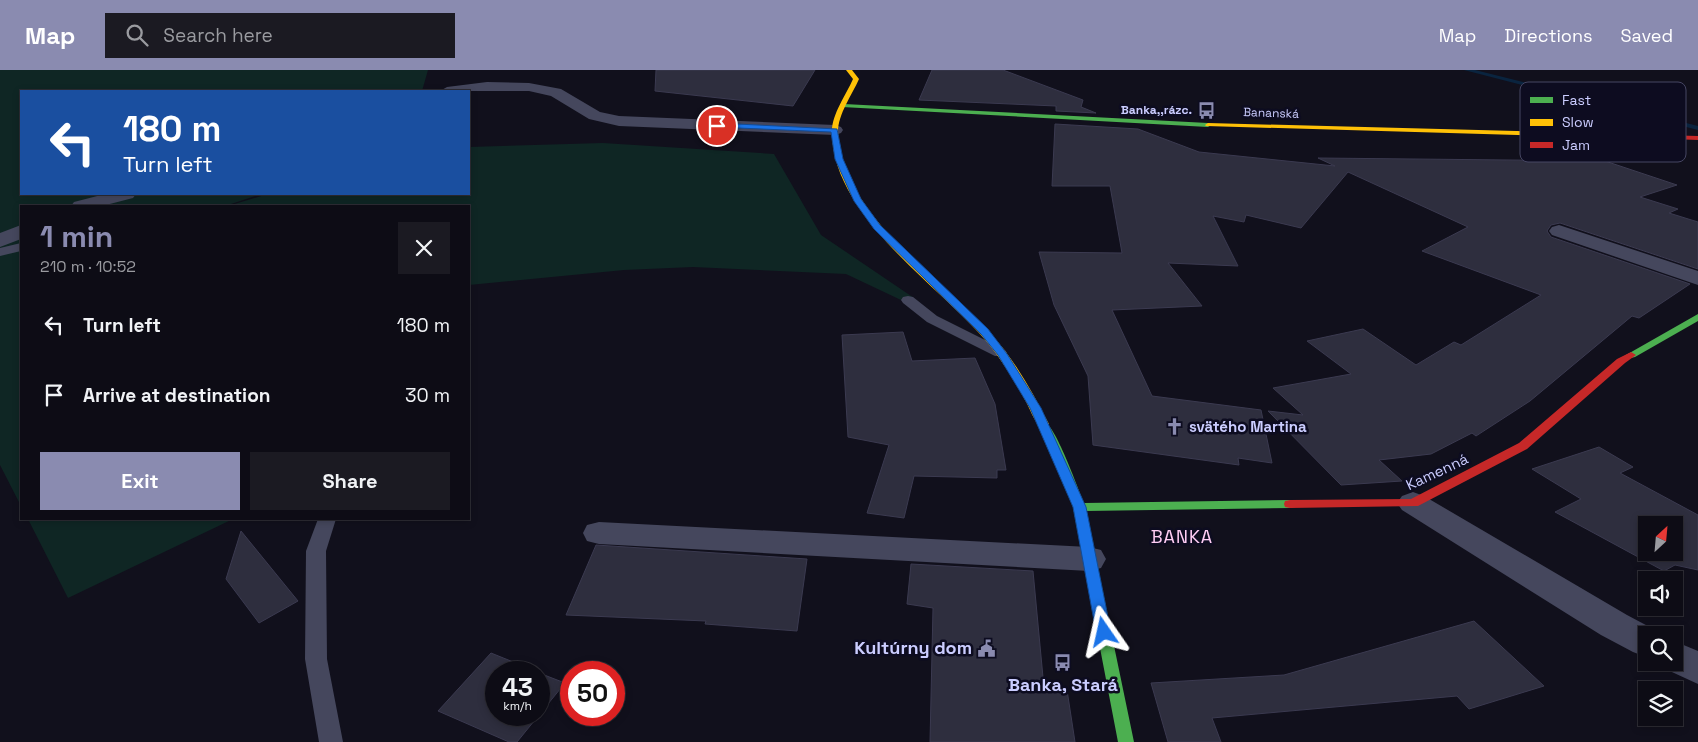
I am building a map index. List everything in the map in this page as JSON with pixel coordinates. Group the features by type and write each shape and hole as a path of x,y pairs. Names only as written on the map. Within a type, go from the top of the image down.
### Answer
{"main road":[{"path":"849,70 856,78 858,87 844,106 834,130 839,159 857,200 877,227 984,332 1002,354 1036,408 1079,507 1126,742"},
{"path":"875,96 918,110"},
{"name":"Bananská","path":"844,106 1199,124 1520,133"},
{"name":"Kamenná","path":"1079,507 1413,503 1523,446 1621,361 1698,317"}],"street":[{"path":"455,90 487,86 529,87 556,92 595,116 619,122 834,130"},
{"path":"85,205 122,195"},
{"path":"0,241 20,231"},
{"path":"1559,231 1698,278"},
{"path":"1413,503 1638,638"},
{"path":"599,534 1089,559"},
{"path":"1683,661 1698,669"}],"lane":[{"path":"0,252 20,247"},
{"path":"908,300 932,319 1002,354"},
{"path":"327,520 316,551 316,660 331,742"}],"green space":[{"path":"0,70 428,70 422,90 20,90 20,195 258,195 228,205 20,205 20,504 0,465"},
{"path":"603,143 774,154 821,235 914,298 901,300 846,274 693,267 624,270 470,285 470,205 231,205 265,195 470,195 470,147"},
{"path":"29,520 231,520 68,598"}],"building":[{"path":"656,70 815,70 793,106 655,91"},
{"path":"932,70 1003,70 1083,100 1081,107 1096,113 1056,111 1056,106 919,100"},
{"path":"1055,124 1138,129 1199,152 1335,166 1318,158 1608,162 1677,185 1640,197 1678,209 1669,213 1698,222 1698,269 1560,223 1551,225 1547,231 1551,237 1690,284 1639,318 1632,316 1530,401 1476,436 1472,433 1431,454 1379,460 1402,481 1341,485 1268,411 1303,415 1273,388 1351,374 1307,341 1363,329 1416,365 1454,342 1461,345 1541,295 1422,251 1468,227 1348,172 1301,228 1246,215 1244,222 1213,216 1238,266 1168,263 1202,306 1112,310 1152,396 1261,410 1272,463 1238,458 1239,465 1093,445 1088,376 1054,305 1039,252 1122,253 1110,186 1052,186"},
{"path":"903,332 912,361 975,358 995,404 1006,470 997,470 997,478 914,476 904,518 867,513 889,445 848,437 842,335"},
{"path":"1599,447 1633,467 1620,473 1698,515 1698,570 1675,565 1664,571 1646,561 1683,561 1683,516 1638,516 1638,557 1555,512 1581,499 1532,469"},
{"path":"241,531 298,601 259,623 226,579"},
{"path":"596,545 807,559 797,631 705,624 706,621 566,615"},
{"name":"Kultúrny dom","path":"911,564 1033,571 1044,688 1067,690 1075,742 930,742 933,608 907,604"},
{"path":"1474,621 1544,686 1469,709 1457,696 1212,718 1221,742 1168,742 1151,683 1284,675"},
{"path":"491,653 511,661 485,661 485,726 530,726 517,742 509,742 438,711"},
{"path":"550,677 560,681 560,689 550,701"}],"waterway":[{"path":"1467,70 1520,83"},
{"path":"1686,125 1698,128"}],"traffic: fast":[{"path":"844,106 1208,125"},
{"path":"1631,355 1698,317"},
{"path":"1043,424 1056,449 1079,507 1126,742"},
{"path":"1079,507 1290,504"}],"traffic: slow":[{"path":"849,70 856,79 840,113 835,132 840,161 852,189 869,216 891,241 914,266 983,331 1001,352 1043,424"},
{"path":"1208,125 1520,133"}],"traffic: jam":[{"path":"1686,138 1698,138"},
{"path":"1290,504 1413,503 1523,446 1621,361 1631,355"}],"place":[{"name":"Banka,,rázc.","path":"1206,110"},
{"name":"svätého Martina","path":"1175,427"},
{"name":"Kultúrny dom","path":"986,648"},
{"name":"Banka, Stará","path":"1063,662"}],"district":[{"name":"BANKA","path":"1182,537"}],"route":[{"path":"717,126 834,130 839,159 857,200 877,227 984,332 1002,354 1036,408 1056,449 1079,507 1104,632"}]}
